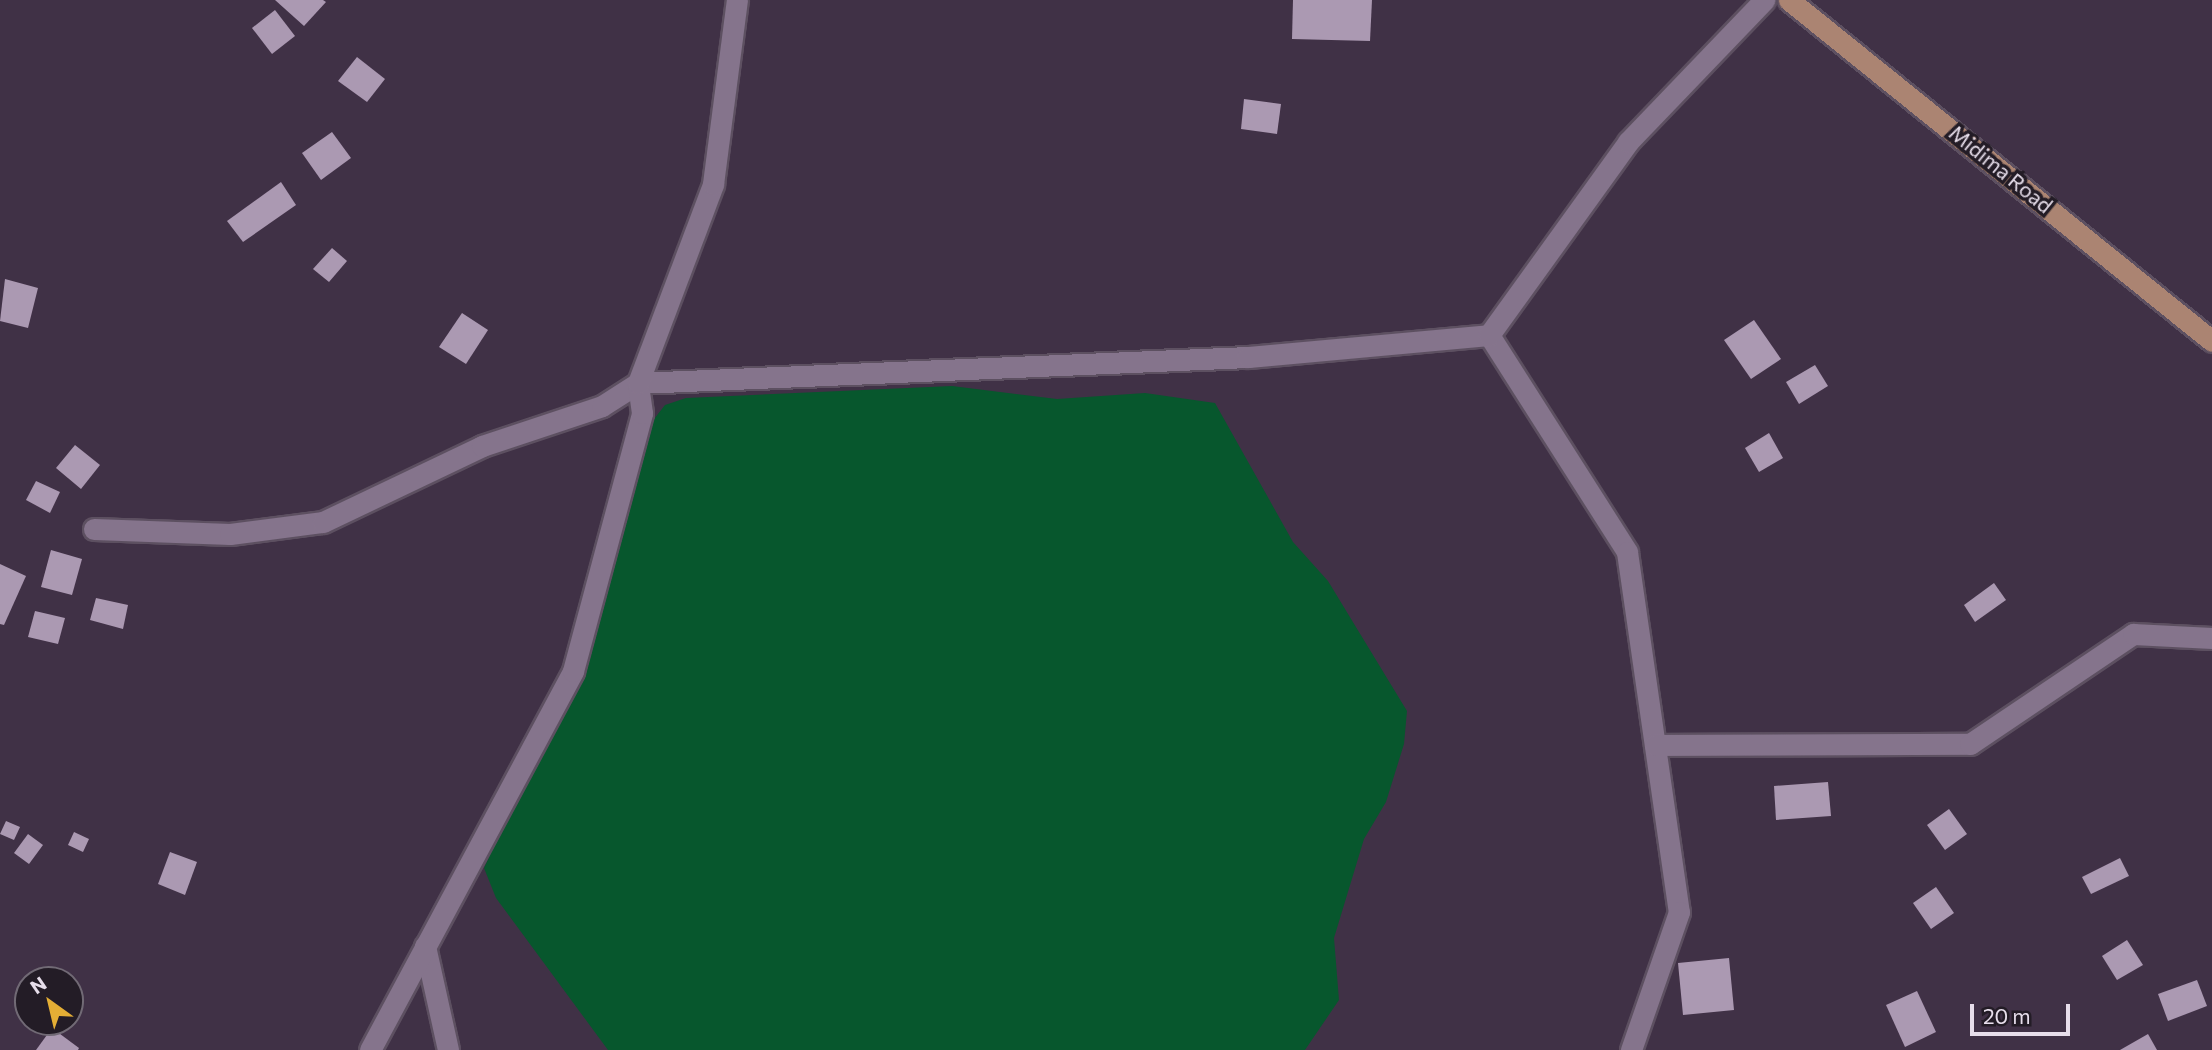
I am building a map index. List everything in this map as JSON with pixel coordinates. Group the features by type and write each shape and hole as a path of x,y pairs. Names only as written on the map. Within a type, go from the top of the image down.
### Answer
{"main road":[{"name":"Midima Road","path":"1789,0 2212,341"}],"street":[{"path":"370,1050 573,671 642,413 638,383 713,184 737,0"},
{"path":"94,530 230,534 323,522 482,446 602,406 638,383 1248,357 1489,335 1628,142 1764,0"},
{"path":"1489,335 1627,552 1679,912 1630,1050"},
{"path":"1655,745 1970,744 2133,634 2212,638"},
{"path":"425,946 448,1050"}],"green space":[{"path":"952,386 1057,399 1145,393 1215,403 1293,542 1328,581 1407,711 1404,744 1386,802 1364,839 1334,938 1339,1000 1305,1050 608,1050 496,898 484,868 524,779 577,690 647,428 665,405 686,398"}],"building":[{"path":"275,0 323,0 326,2 304,26"},
{"path":"1293,0 1372,0 1370,41 1292,39"},
{"path":"275,10 295,36 272,54 252,28"},
{"path":"357,57 385,79 367,102 338,81"},
{"path":"1244,99 1281,104 1277,134 1241,129"},
{"path":"332,132 351,158 321,180 302,153"},
{"path":"281,182 296,205 243,242 227,221"},
{"path":"332,248 347,261 329,282 313,269"},
{"path":"5,279 38,288 28,328 0,321"},
{"path":"462,313 488,330 466,364 439,347"},
{"path":"1754,320 1781,359 1751,379 1724,340"},
{"path":"1815,365 1828,386 1799,404 1786,382"},
{"path":"1769,433 1783,458 1759,472 1745,448"},
{"path":"75,445 100,465 81,489 56,468"},
{"path":"36,481 60,492 50,513 26,500"},
{"path":"51,550 82,559 72,595 41,587"},
{"path":"0,564 26,576 4,625 0,624"},
{"path":"1994,583 2006,600 1975,622 1964,605"},
{"path":"96,598 128,605 123,629 90,620"},
{"path":"35,611 65,618 58,644 28,637"},
{"path":"1828,782 1831,816 1776,820 1774,786"},
{"path":"1949,809 1967,834 1945,850 1927,825"},
{"path":"6,821 20,827 14,840 0,834"},
{"path":"74,832 89,839 83,852 68,845"},
{"path":"28,834 43,845 29,864 14,853"},
{"path":"170,852 197,862 185,895 158,884"},
{"path":"2120,858 2129,876 2091,894 2082,877"},
{"path":"1936,887 1954,913 1931,929 1913,903"},
{"path":"2127,940 2143,965 2117,980 2102,956"},
{"path":"1729,958 1734,1010 1683,1015 1678,963"},
{"path":"2197,980 2207,1006 2168,1021 2158,994"},
{"path":"1917,991 1936,1032 1905,1047 1886,1005"},
{"path":"2148,1034 2157,1050 2120,1050"},
{"path":"46,1036 63,1036 79,1048 78,1050 36,1050"}]}
